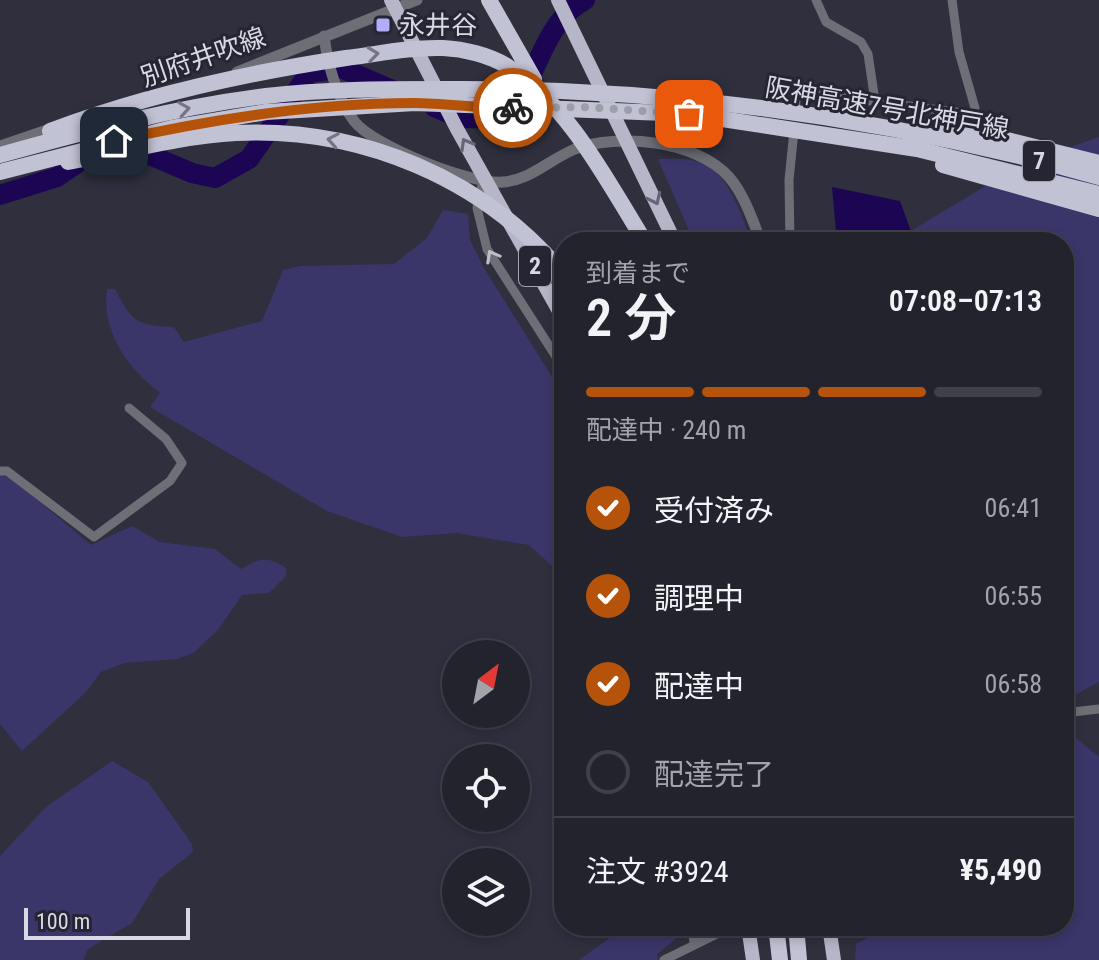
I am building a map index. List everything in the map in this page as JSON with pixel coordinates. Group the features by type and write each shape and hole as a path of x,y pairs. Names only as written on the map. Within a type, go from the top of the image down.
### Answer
{"highway":[{"name":"2","path":"391,0 457,129 554,302"},
{"path":"489,0 528,72 550,94 562,99 719,113 842,132 957,170 1099,209"},
{"path":"498,0 534,68 543,80 564,93 964,131 1099,163"},
{"path":"558,0 670,232"},
{"path":"0,150 78,121 172,92 293,66 444,48 475,53 504,63 526,79 551,104 599,168 639,232"},
{"name":"阪神高速7号北神戸線","path":"0,150 172,111 250,98 341,89 583,91 787,111 979,146 1099,177"},
{"name":"阪神高速7号北神戸線","path":"0,173 172,128 266,112 415,103 689,114 917,149 1092,192"},
{"path":"0,173 234,133 294,133 341,141 421,165 460,187 519,228 554,265"},
{"path":"749,936 753,960"},
{"path":"777,936 780,960"},
{"path":"797,936 799,960"},
{"path":"830,936 834,960"}],"street":[{"name":"別府井吹線","path":"0,150 228,76 417,0"},
{"path":"816,0 826,22 861,42 868,54 875,101"},
{"path":"795,116 796,98 808,93 971,114 975,108 959,52 952,0"},
{"path":"324,36 329,72 355,122 382,142 462,177 502,183 530,175 573,150 606,141 670,147 710,161 730,178 756,232"},
{"path":"790,232 789,180 794,131"},
{"path":"483,180 477,208 487,249 554,353"},
{"path":"0,471 7,471 94,537 170,481 182,463 166,439 129,408"},
{"path":"1074,712 1099,709"},
{"path":"693,936 694,943"},
{"path":"664,960 710,936"}],"shaded area":[{"path":"1099,137 1099,682 1074,695 1074,232 909,232 1022,164"},
{"path":"658,159 682,159 708,166 732,195 748,232 690,232"},
{"path":"832,187 900,201 911,232 836,232"},
{"path":"443,210 468,214 470,240 484,268 554,380 554,568 529,545 456,533 402,537 327,511 150,407 160,393 128,361 108,320 107,289 115,289 126,309 137,320 174,327 184,342 262,321 283,270 300,266 394,264 427,238"},
{"path":"0,474 14,480 91,545 132,526 160,542 215,549 241,569 258,561 269,560 286,568 286,576 269,593 242,595 218,630 193,653 177,659 124,663 101,672 86,692 22,751 0,724"},
{"path":"1074,736 1099,757 1099,960 855,960 856,944 871,936 1074,936"},
{"path":"112,761 148,782 192,844 193,852 159,879 132,923 88,949 83,960 0,960 0,856 46,807"},
{"path":"612,936 677,936 657,954 658,960 579,960"}],"waterway":[{"path":"434,107 460,118 506,119 525,89 549,38 570,10 585,0"},
{"path":"123,148 131,147 192,173 215,178 249,159 309,73 341,68 397,92"},
{"path":"0,195 57,177 88,156"}],"way so far":[{"path":"513,108 583,107 689,114"}],"place":[{"name":"永井谷","path":"383,25"}],"route":[{"path":"114,141 266,112 338,106 415,103 513,108"}]}
